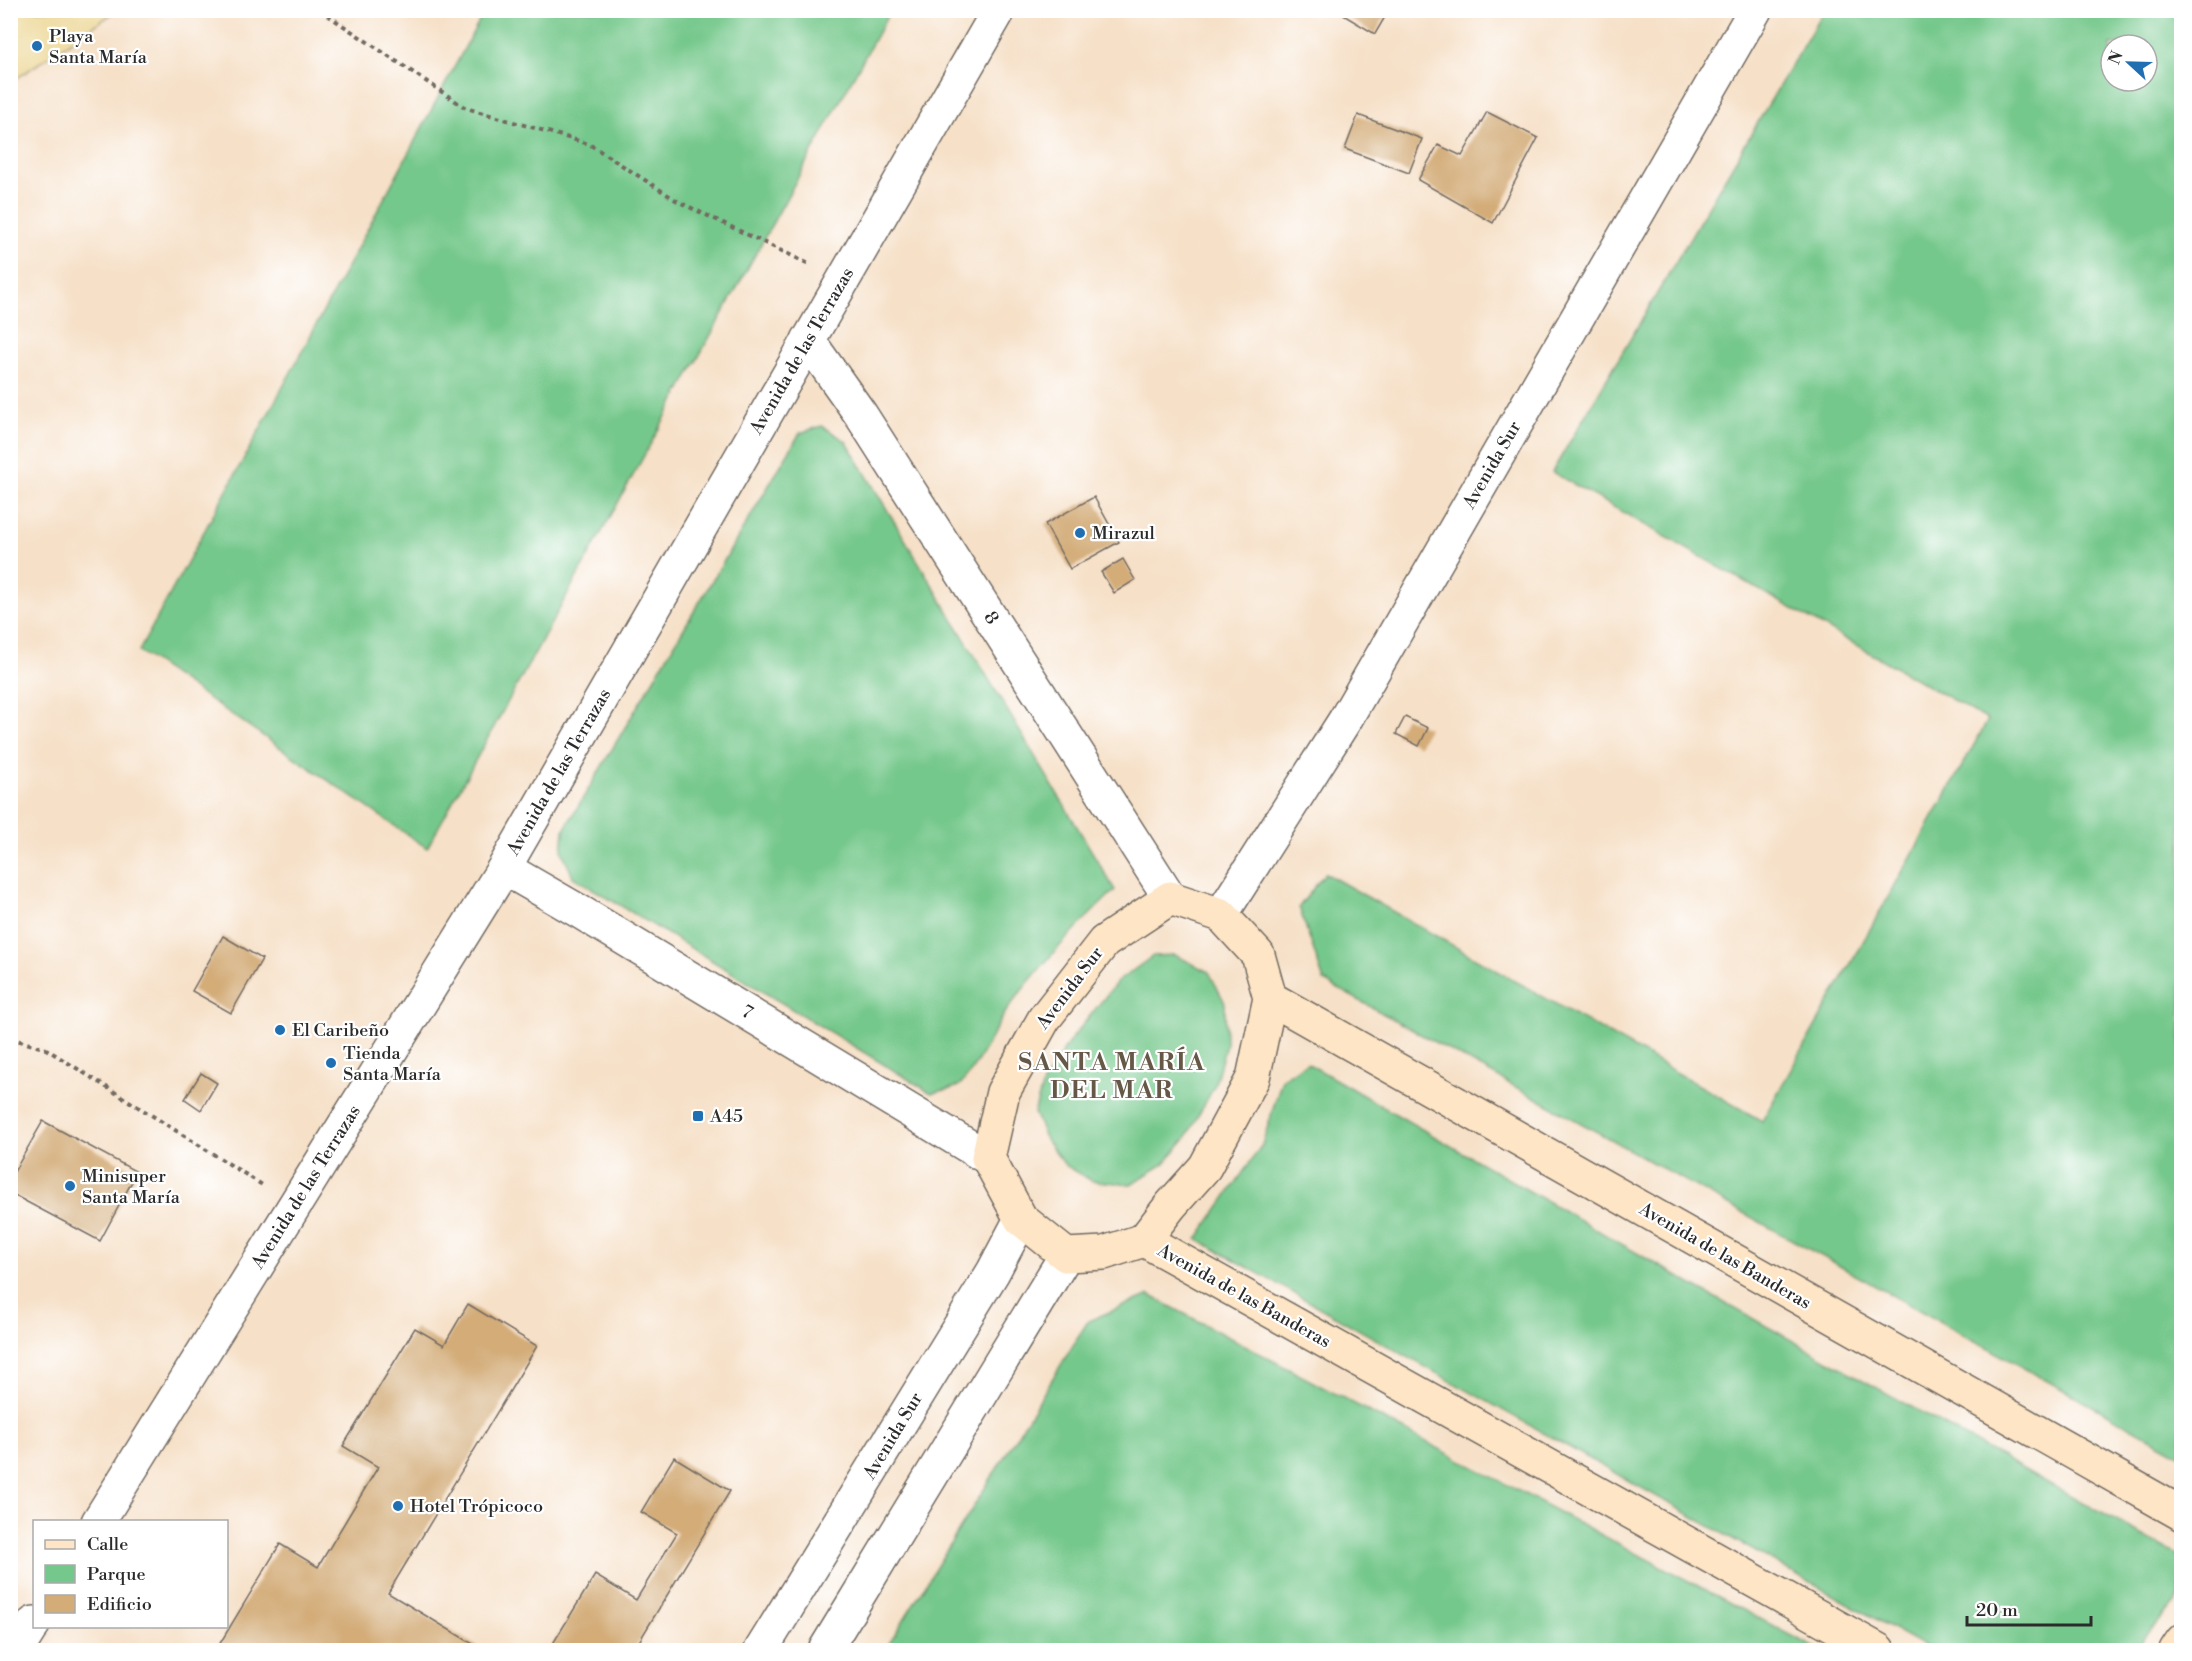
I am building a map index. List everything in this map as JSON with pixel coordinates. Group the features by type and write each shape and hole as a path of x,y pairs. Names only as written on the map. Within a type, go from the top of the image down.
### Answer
{"main road":[{"path":"988,1158 1021,1219 1066,1255 1104,1253 1144,1239 1205,1167 1253,1078 1270,998 1258,955 1221,915 1170,898"},
{"name":"Avenida Sur","path":"988,1158 1003,1092 1044,1019 1104,942 1170,898"},
{"name":"Avenida de las Banderas","path":"1270,998 2181,1514"},
{"name":"Avenida de las Banderas","path":"1144,1239 1878,1650"},
{"path":"2176,1650 2181,1641"}],"street":[{"name":"Avenida de las Terrazas","path":"99,1520 504,868 999,10"},
{"name":"Avenida Sur","path":"1221,915 1345,720 1755,10"},
{"name":"8","path":"808,340 861,415 1170,898"},
{"name":"7","path":"504,868 593,919 988,1158"},
{"name":"Avenida Sur","path":"762,1650 993,1272 1021,1219"},
{"path":"825,1650 1066,1255"},
{"path":"17,1650 33,1625"}],"path":[{"path":"320,10 466,108 589,144 679,202 842,280"},
{"path":"10,1038 46,1049 295,1205"}],"green space":[{"path":"485,10 890,11 427,848 139,651"},
{"path":"1824,10 2181,11 2181,1455 1324,981 1299,907 1325,873 1762,1121 1988,720 1552,472"},
{"path":"822,426 846,441 1115,890 1030,980 1005,1013 976,1064 963,1081 958,1086 931,1093 573,877 562,851 564,830 800,433"},
{"path":"1175,955 1209,972 1225,1003 1226,1045 1214,1087 1186,1138 1164,1164 1131,1184 1092,1181 1065,1165 1046,1140 1034,1113 1043,1083 1069,1042 1117,982 1153,956"},
{"path":"1307,1063 1696,1287 2181,1557 2181,1596 2137,1650 1931,1650 1197,1239 1262,1145 1282,1079"},
{"path":"1149,1295 1819,1650 885,1650 1088,1321"}],"sand":[{"name":"Playa Santa María","path":"11,10 116,10 116,11 11,82"}],"building":[{"path":"1335,10 1389,10 1375,34"},
{"path":"1487,112 1538,138 1493,223 1418,180 1438,145 1462,156"},
{"path":"1358,115 1422,139 1409,173 1345,149"},
{"path":"1094,497 1119,542 1070,569 1045,524"},
{"path":"1123,559 1135,580 1114,593 1101,572"},
{"path":"1405,717 1428,728 1419,746 1396,734"},
{"path":"223,936 262,959 231,1013 192,991"},
{"path":"201,1073 217,1083 201,1110 185,1099"},
{"name":"Minisuper Santa María","path":"43,1121 137,1172 100,1241 10,1193 10,1179"},
{"name":"Hotel Trópicoco","path":"468,1304 537,1346 388,1593 483,1650 216,1650 280,1544 318,1567 378,1467 343,1446 415,1328 444,1345"},
{"path":"674,1457 730,1491 634,1650 549,1650 595,1575 636,1600 677,1533 641,1512"}],"place":[{"name":"Playa Santa María","path":"37,46"},
{"name":"Mirazul","path":"1080,533"},
{"name":"El Caribeño","path":"280,1030"},
{"name":"Tienda Santa María","path":"331,1063"},
{"name":"A45","path":"698,1116"},
{"name":"Minisuper Santa María","path":"70,1186"},
{"name":"Hotel Trópicoco","path":"398,1506"}],"district":[{"name":"SANTA MARÍA DEL MAR","path":"1112,1077"}]}
